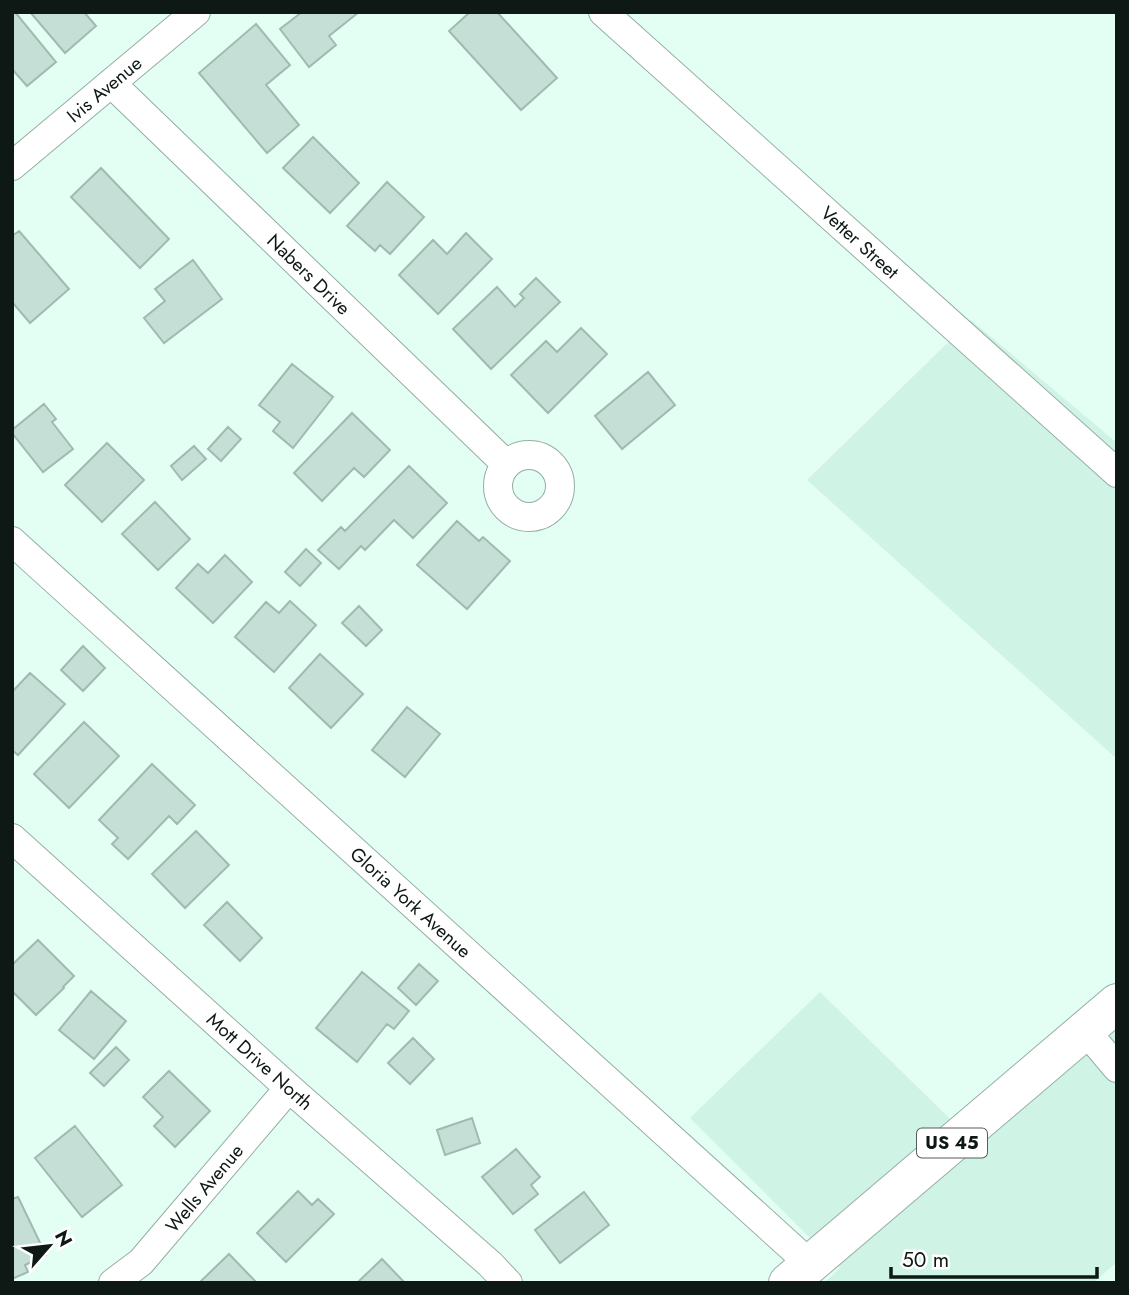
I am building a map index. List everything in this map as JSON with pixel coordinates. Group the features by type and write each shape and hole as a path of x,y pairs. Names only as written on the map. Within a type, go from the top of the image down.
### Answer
{"main road":[{"name":"US 45","path":"799,1273 1117,1003"}],"street":[{"name":"Ivis Avenue","path":"12,166 196,12"},
{"name":"Vetter Street","path":"603,12 1117,473"},
{"name":"Nabers Drive","path":"111,83 506,464"},
{"name":"Gloria York Avenue","path":"12,541 799,1273"},
{"name":"Mott Drive North","path":"12,838 289,1088 490,1264 508,1283"},
{"path":"1085,1030 1117,1068"},
{"name":"Wells Avenue","path":"113,1283 141,1262 289,1088"}],"shaded area":[{"path":"971,320 1117,443 1117,759 807,480"},
{"path":"820,992 977,1145 1117,1027 1117,1262 1093,1283 824,1283 840,1268 690,1118"}],"building":[{"path":"12,12 15,12 56,62 27,86 12,69"},
{"path":"30,12 84,12 96,26 65,53"},
{"path":"302,12 359,12 329,36 336,45 309,67 280,29"},
{"path":"470,12 497,12 557,78 521,110 449,31"},
{"path":"256,24 290,65 266,85 299,125 267,153 199,73"},
{"path":"313,137 359,183 330,213 283,168"},
{"path":"101,168 169,239 140,268 71,197"},
{"path":"387,182 424,217 390,254 380,245 375,251 347,226"},
{"path":"19,231 69,289 30,323 12,302 12,236"},
{"path":"466,233 492,259 438,314 399,275 433,240 447,254"},
{"path":"193,260 222,299 164,343 144,318 165,301 155,289"},
{"path":"536,278 560,302 491,369 453,329 497,287 515,307 524,298 520,294"},
{"path":"581,328 607,354 548,413 511,375 546,341 557,352"},
{"path":"292,364 333,397 293,448 273,431 280,422 259,405"},
{"path":"648,372 675,405 622,449 595,416"},
{"path":"44,404 56,419 52,422 73,449 43,472 12,430"},
{"path":"352,413 390,450 364,477 354,468 322,501 294,473"},
{"path":"228,427 241,439 221,461 208,449"},
{"path":"107,443 144,480 102,522 65,485"},
{"path":"194,446 206,459 182,480 171,466"},
{"path":"409,466 447,503 413,538 394,520 365,550 361,546 339,569 318,550 341,527 345,531"},
{"path":"155,502 190,539 158,570 122,534"},
{"path":"457,521 479,541 483,537 510,561 467,609 417,565"},
{"path":"306,549 321,563 300,586 285,572"},
{"path":"225,555 252,582 213,623 176,588 198,564 208,573"},
{"path":"290,601 316,625 274,672 235,637 266,602 279,613"},
{"path":"359,606 382,630 366,646 342,623"},
{"path":"83,646 105,668 83,691 61,670"},
{"path":"320,654 363,694 331,728 289,688"},
{"path":"30,673 65,704 18,755 12,750 12,692"},
{"path":"407,707 440,734 405,777 372,750"},
{"path":"84,722 119,756 69,808 34,774"},
{"path":"152,764 195,805 177,824 169,816 128,859 112,844 118,838 99,820"},
{"path":"196,831 229,865 185,908 152,874"},
{"path":"227,902 262,938 240,961 204,925"},
{"path":"38,940 74,976 36,1015 12,991 12,965"},
{"path":"419,964 438,981 416,1005 398,988"},
{"path":"362,972 409,1011 394,1029 387,1024 357,1062 316,1028"},
{"path":"91,991 126,1021 94,1059 59,1030"},
{"path":"413,1038 434,1059 410,1084 388,1063"},
{"path":"116,1047 129,1060 104,1086 90,1073"},
{"path":"169,1071 210,1111 175,1147 154,1126 163,1117 143,1097"},
{"path":"472,1118 480,1143 445,1155 437,1130"},
{"path":"75,1126 122,1185 82,1217 35,1158"},
{"path":"516,1149 540,1177 531,1185 538,1194 513,1214 482,1177"},
{"path":"298,1191 312,1205 318,1199 334,1214 286,1262 257,1233"},
{"path":"584,1192 609,1225 560,1263 535,1230"},
{"path":"18,1197 46,1255 25,1265 28,1272 12,1279 12,1199"},
{"path":"229,1254 257,1283 200,1282"},
{"path":"382,1259 405,1283 358,1283 358,1282"}]}
